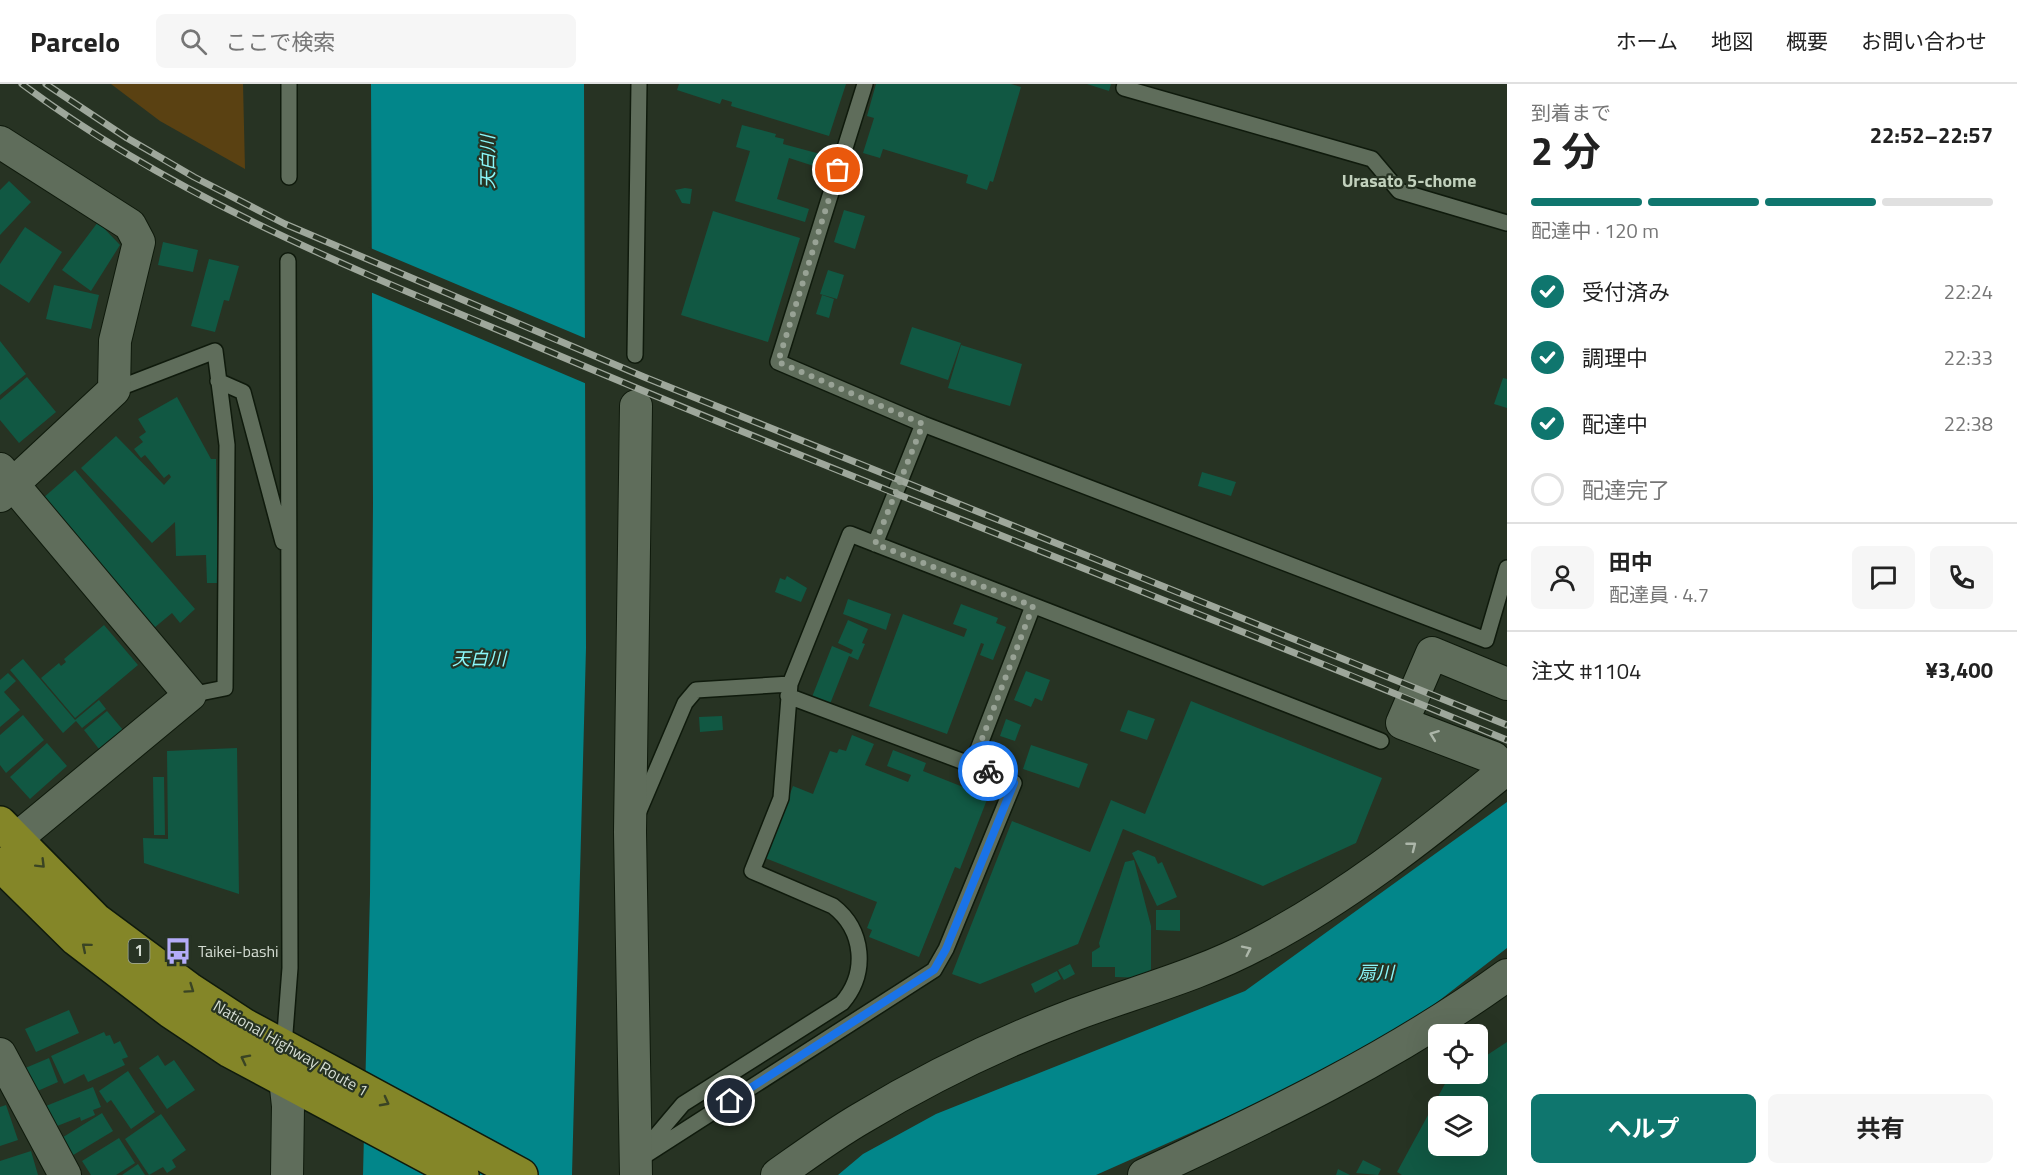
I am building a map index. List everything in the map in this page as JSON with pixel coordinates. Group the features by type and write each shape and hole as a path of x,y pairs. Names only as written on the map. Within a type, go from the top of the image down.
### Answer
{"highway":[{"name":"National Highway Route 1","path":"5,842 76,939 119,974 230,1051 291,1066 520,1175"},
{"name":"National Highway Route 1","path":"291,1066 462,1175"}],"street":[{"path":"0,142 130,225 139,242 115,341 114,390 5,483 190,695 5,842"},
{"path":"636,406 630,832 636,1168"},
{"path":"777,1175 859,1119 1012,1041 1077,1014 1194,975 1258,944 1330,902 1406,850 1499,775 1494,758 1402,723 1432,652 1507,684"},
{"path":"1144,1175 1355,1073 1457,1012 1507,975"},
{"path":"0,1054 65,1175"},
{"path":"287,1175 291,1066"}],"lane":[{"path":"289,84 289,177"},
{"path":"635,355 639,84"},
{"path":"865,84 778,362 923,424 1486,639 1507,568"},
{"path":"1125,84 1124,88 1372,159 1399,191 1507,223"},
{"path":"288,261 291,1066"},
{"path":"114,390 215,351 227,445 225,688 190,695"},
{"path":"218,381 243,392 289,563"},
{"path":"875,544 923,424"},
{"path":"636,1168 683,1104 842,1003 858,979 856,942 843,914 833,906 752,871 781,798 789,690 850,534 1381,741"},
{"path":"972,765 1033,606"},
{"path":"630,832 685,703 696,690 789,690 1014,783 946,949 934,970 636,1168"}],"shaded area":[{"path":"111,84 243,84 245,169 160,121"}],"water":[{"name":"天白川","path":"371,84 584,84 586,648 572,1175 363,1175 370,894 373,503"},
{"name":"扇川","path":"1507,802 1507,948 1409,1024 1314,1078 1096,1175 838,1175 863,1154 936,1114 1245,991"}],"pier":[{"path":"368,247 587,339 587,384 368,291"}],"building":[{"path":"679,84 846,84 829,136 731,106 732,102 722,99 720,104 677,90"},
{"path":"876,84 1011,84 1021,87 993,182 990,181 987,190 966,183 968,175 883,149 880,158 863,153 874,118 867,116"},
{"path":"1087,84 1111,84 1109,91"},
{"path":"742,125 776,134 775,137 784,139 783,144 824,155 820,168 789,158 777,199 809,209 805,222 735,201 750,151 736,147"},
{"path":"9,181 31,202 0,235 0,190"},
{"path":"692,189 690,204 682,203 675,190"},
{"path":"844,210 865,216 855,249 834,242"},
{"path":"713,211 800,238 768,342 681,315"},
{"path":"98,222 120,245 91,291 62,270"},
{"path":"25,227 62,252 29,303 0,284 0,264"},
{"path":"163,242 198,250 193,272 158,265"},
{"path":"209,259 239,266 229,301 224,300 215,332 191,326"},
{"path":"828,270 844,275 837,299 820,294"},
{"path":"54,285 99,295 91,329 46,319"},
{"path":"822,295 834,299 829,318 816,314"},
{"path":"912,327 961,343 948,380 900,364"},
{"path":"0,341 26,374 0,395"},
{"path":"961,345 1022,364 1010,406 948,388"},
{"path":"27,377 56,412 19,443 0,420 0,400"},
{"path":"1503,378 1507,379 1507,408 1494,404"},
{"path":"177,397 211,459 216,459 218,583 207,583 206,555 176,556 175,522 152,543 81,468 116,436 164,485 171,477 169,474 164,478 145,455 141,458 134,449 143,442 139,437 146,432 138,419"},
{"path":"75,470 195,609 180,623 172,613 154,628 42,499"},
{"path":"1202,472 1236,482 1231,496 1198,486"},
{"path":"787,576 807,588 801,602 775,592 780,578 785,580"},
{"path":"848,599 891,614 886,630 843,614"},
{"path":"961,604 998,618 996,623 1006,627 993,660 980,655 984,644 981,643 947,734 869,706 903,614 964,637 967,629 953,624"},
{"path":"848,620 868,629 862,643 865,644 858,660 849,656 830,704 812,697 832,646 851,654 853,650 838,643"},
{"path":"104,625 138,665 75,718 41,678 59,663 61,666 66,662 64,659"},
{"path":"23,659 75,720 99,700 106,709 82,728 76,721 63,733 10,670"},
{"path":"1026,671 1050,680 1042,701 1035,698 1031,707 1014,700"},
{"path":"8,673 16,681 4,692 20,710 0,727 0,680"},
{"path":"1191,701 1382,778 1356,843 1263,886 1123,829 1078,944 980,984 952,974 1012,821 1090,852 1111,800 1145,814"},
{"path":"1128,710 1155,719 1147,740 1120,731"},
{"path":"107,711 123,730 99,749 84,730"},
{"path":"23,715 44,740 6,773 0,765 0,735"},
{"path":"722,716 723,730 700,732 699,717"},
{"path":"1006,719 1021,725 1015,741 1000,736"},
{"path":"852,735 874,744 865,765 908,782 911,775 887,766 893,750 926,763 923,771 988,797 960,869 955,867 919,957 869,937 872,930 867,928 877,902 765,858 793,786 813,794 830,751 837,753 839,749 846,751"},
{"path":"47,743 67,766 30,799 10,777"},
{"path":"1031,745 1088,764 1079,788 1023,769"},
{"path":"237,748 239,894 144,863 143,838 168,839 167,751"},
{"path":"153,777 164,777 165,835 154,835"},
{"path":"1138,850 1155,857 1158,864 1162,862 1177,897 1157,906 1132,853"},
{"path":"1134,860 1151,926 1151,969 1147,978 1115,977 1115,967 1092,967 1092,952 1100,947 1099,943 1125,862"},
{"path":"1156,910 1180,910 1180,931 1156,930"},
{"path":"1070,964 1075,974 1064,980 1058,970"},
{"path":"1057,971 1061,979 1035,993 1031,984"},
{"path":"69,1010 79,1033 36,1052 25,1029"},
{"path":"104,1032 106,1036 110,1035 114,1044 120,1041 128,1057 122,1059 125,1065 88,1082 84,1074 64,1084 51,1056"},
{"path":"1507,1042 1507,1175 1402,1175 1397,1172 1428,1115 1428,1156 1488,1156 1488,1096 1438,1096 1445,1084 1488,1084 1488,1054"},
{"path":"158,1055 165,1066 174,1060 195,1090 167,1109 139,1068"},
{"path":"49,1058 58,1082 33,1093 23,1069"},
{"path":"128,1071 155,1112 131,1129 111,1100 107,1103 99,1091"},
{"path":"93,1087 101,1107 93,1110 95,1115 81,1121 80,1117 47,1130 36,1110"},
{"path":"6,1105 18,1140 0,1146 0,1107"},
{"path":"102,1113 113,1131 70,1157 60,1139"},
{"path":"161,1114 186,1150 172,1160 176,1167 167,1173 163,1167 149,1175 125,1139"},
{"path":"119,1138 135,1163 116,1175 91,1175 82,1161"},
{"path":"31,1151 38,1175 0,1175 0,1161"},
{"path":"1363,1160 1381,1169 1378,1175 1356,1173"},
{"path":"138,1164 145,1175 122,1175"},
{"path":"1338,1169 1350,1175 1336,1175"}],"railway":[{"path":"22,84 84,127 149,167 215,203 352,268 678,405 1507,740"},
{"path":"46,84 127,138 194,177 285,224 644,377 1507,725"}],"way so far":[{"path":"838,170 778,362 923,424 875,544 1033,606 972,765 988,771"}],"place":[{"name":"Taikei-bashi","path":"178,951"}],"district":[{"name":"Urasato 5-chome","path":"1409,181"}],"route":[{"path":"730,1101 934,970 946,949 1014,783 988,771"}]}
